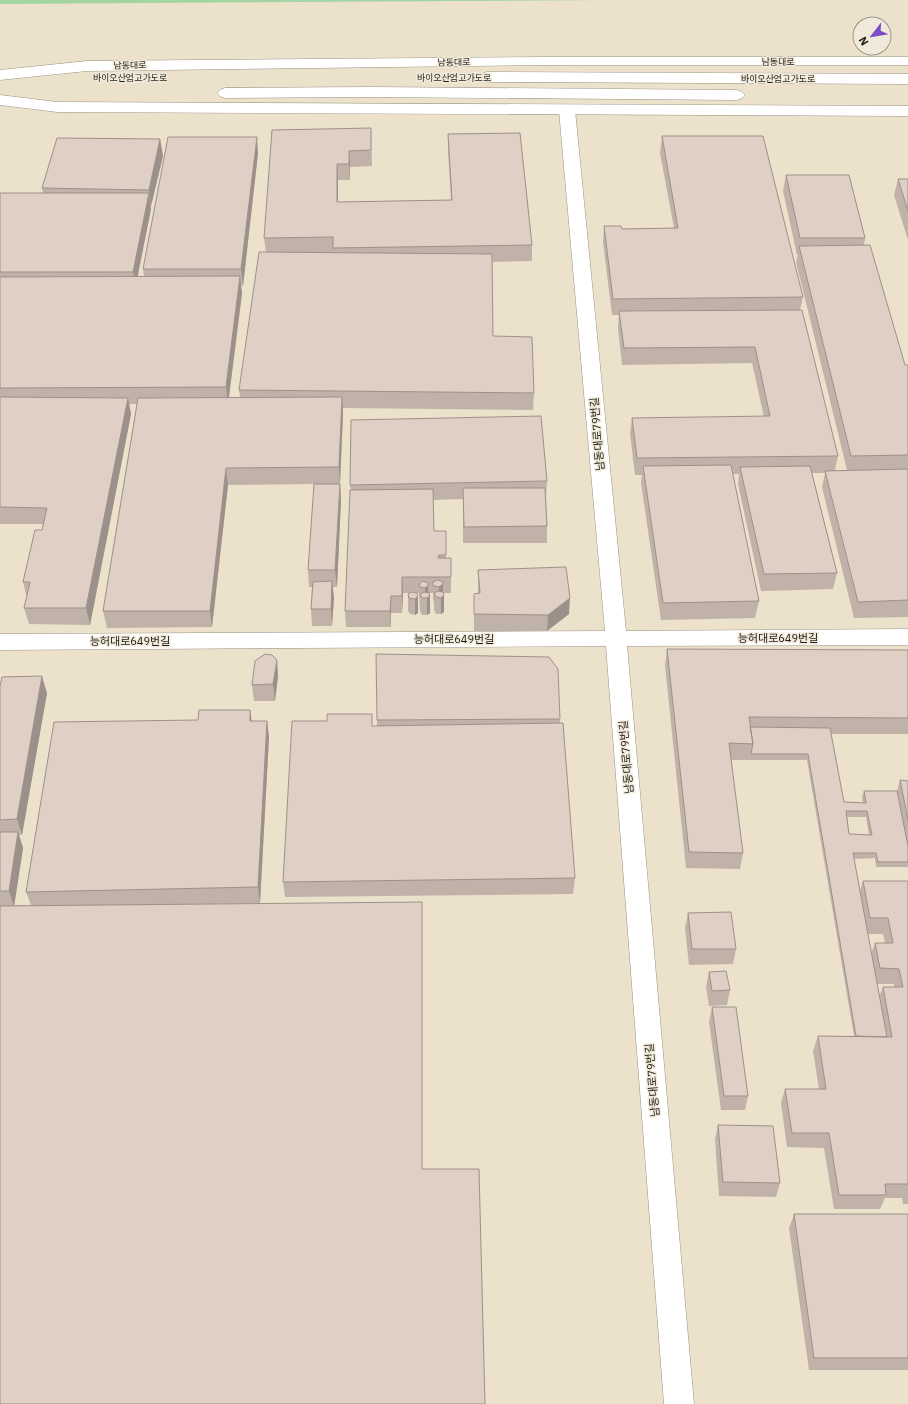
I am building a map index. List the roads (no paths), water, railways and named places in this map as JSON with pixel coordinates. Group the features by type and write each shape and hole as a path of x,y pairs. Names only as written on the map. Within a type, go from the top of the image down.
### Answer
{"main road":[{"name":"남동대로","path":"0,75 87,66 546,61 908,61"},
{"name":"바이오산업고가도로","path":"0,81 74,77 437,76"},
{"name":"바이오산업고가도로","path":"469,77 908,79"},
{"name":"바이오산업고가도로","path":"0,92 60,94 172,93"},
{"name":"바이오산업고가도로","path":"212,93 372,92 750,95"},
{"path":"861,96 908,97"},
{"path":"0,100 57,106 908,111"},
{"name":"남동대로79번길","path":"567,110 616,638 679,1404"},
{"name":"능허대로649번길","path":"0,642 908,637"}]}
